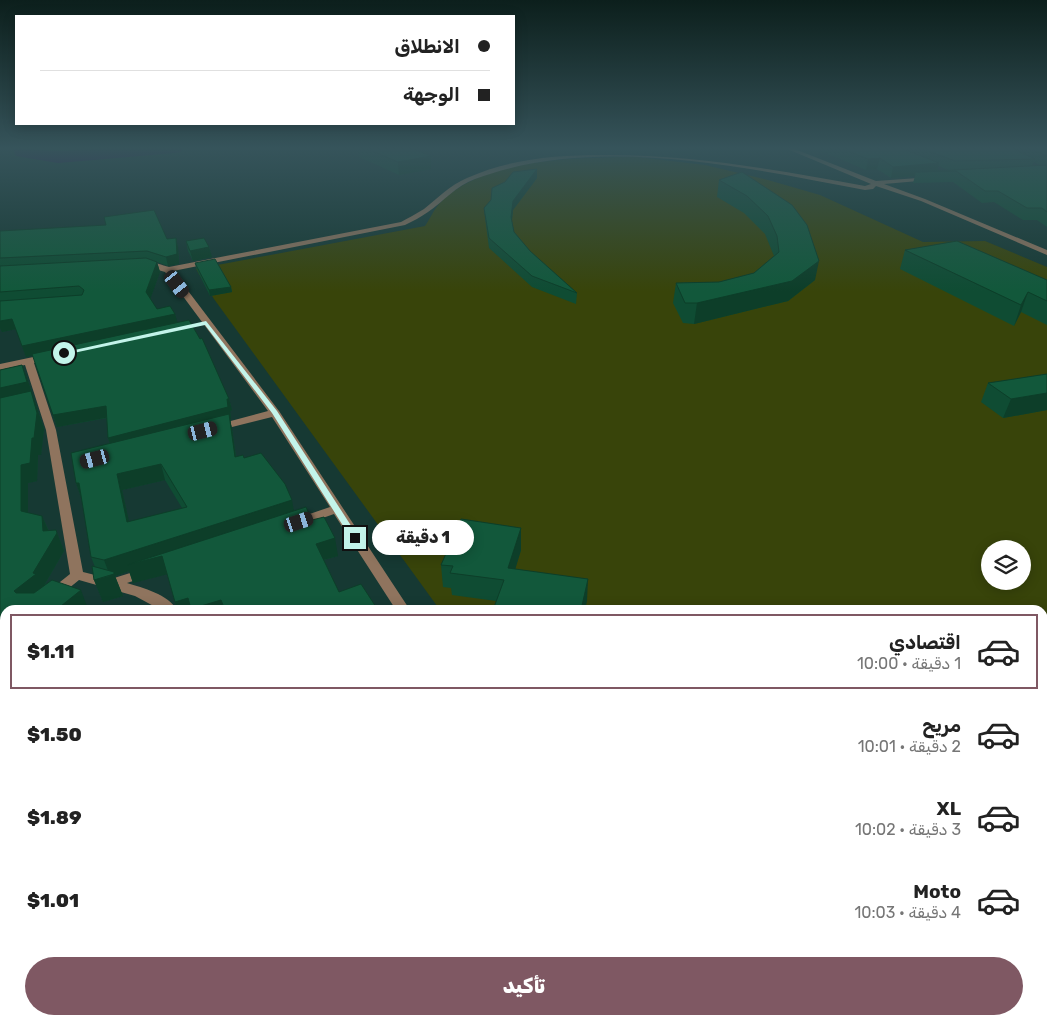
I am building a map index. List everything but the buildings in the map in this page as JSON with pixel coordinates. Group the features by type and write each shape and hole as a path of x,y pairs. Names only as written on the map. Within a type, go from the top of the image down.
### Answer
{"street":[{"path":"128,264 150,264 168,270 403,224 426,210 444,196"},
{"path":"911,196 1047,253"},
{"path":"168,270 202,324 275,413 400,605"},
{"path":"0,367 48,356"},
{"path":"29,361 37,402 64,467 77,576"},
{"path":"209,430 275,413"},
{"path":"280,528 336,509"},
{"path":"113,583 159,568"},
{"path":"39,605 77,576 113,583 162,605"}],"green space":[{"path":"449,196 822,196 923,242 985,241 1047,267 1047,605 436,605 214,299 196,269 425,226 436,208"}],"route":[{"path":"64,353 206,323 275,413 355,538"}]}
